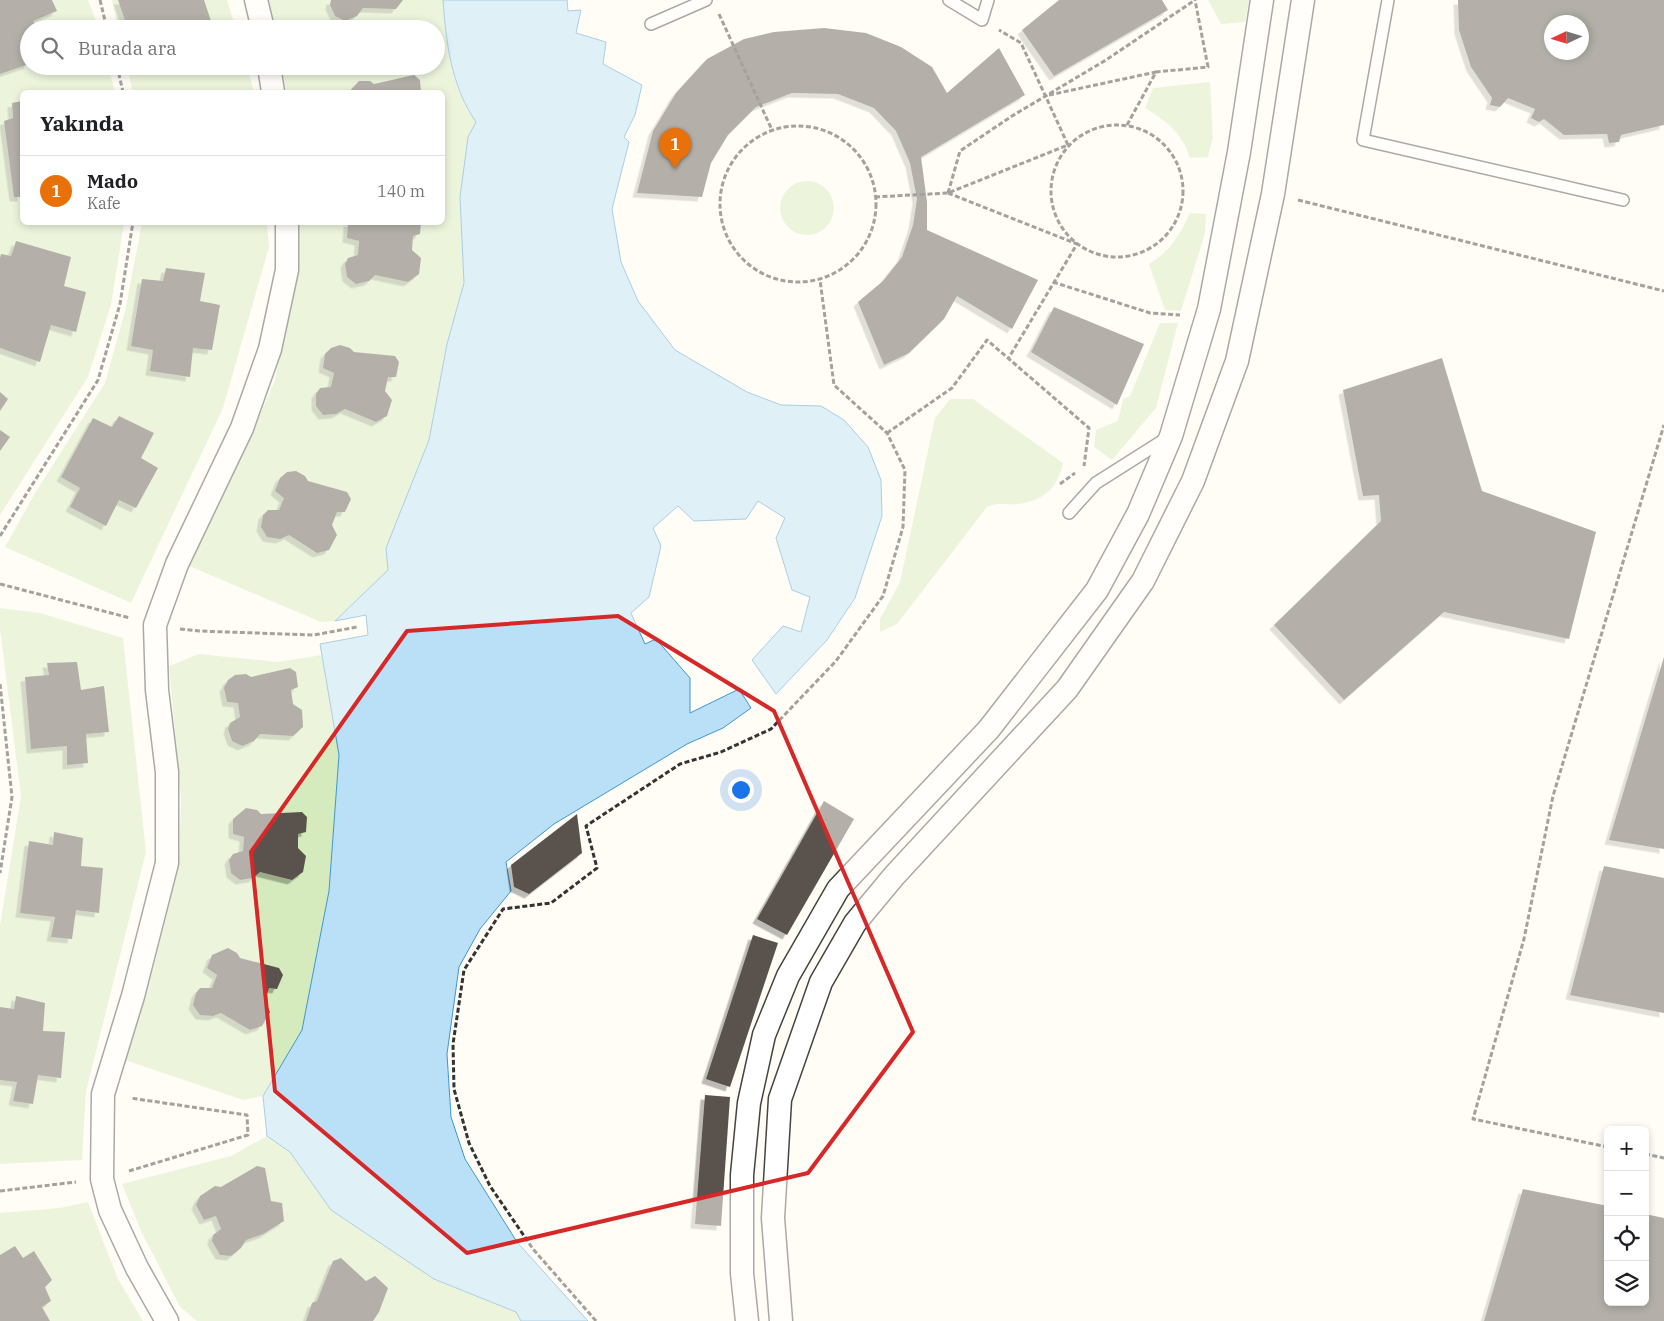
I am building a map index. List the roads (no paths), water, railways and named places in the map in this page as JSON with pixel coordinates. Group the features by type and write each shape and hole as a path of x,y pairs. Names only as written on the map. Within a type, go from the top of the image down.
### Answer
{"street":[{"path":"256,0 261,20"},
{"path":"747,1321 742,1273 742,1175 749,1103 764,1035 788,976 838,889 989,729 1097,590 1138,514 1170,436 1209,309 1239,152 1262,0"},
{"path":"781,1321 773,1218 780,1099 821,982 855,923 894,876 1067,689 1143,580 1193,481 1237,361 1273,194 1303,0"},
{"path":"270,75 273,90"},
{"path":"167,1321 137,1268 110,1210 102,1179 103,1094 132,996 167,863 167,772 157,690 155,625 177,564 242,428 270,349 287,270 287,225"}],"lane":[{"path":"651,24 706,0"},
{"path":"949,0 982,20 988,0"},
{"path":"1388,0 1363,140 1623,200"},
{"path":"1069,513 1096,483 1170,436"}],"water":[{"path":"443,0 567,0 568,11 581,10 576,33 606,42 603,64 642,85 635,115 624,137 629,142 612,209 621,262 638,301 675,350 747,392 781,405 821,406 844,420 868,447 881,480 882,516 855,598 827,640 776,694 752,660 783,626 801,632 810,597 792,590 776,538 785,518 758,501 746,519 694,521 678,506 653,528 661,546 649,597 631,613 645,644 656,639 690,678 690,713 739,689 751,708 723,728 687,744 554,824 506,862 511,891 480,929 459,967 447,1054 451,1117 465,1159 517,1242 588,1321 521,1321 516,1312 434,1279 331,1210 290,1152 267,1136 263,1096 302,1030 329,891 339,755 320,644 368,635 366,615 335,621 388,570 386,548 429,440 447,344 464,283 460,197 468,137 476,122 455,79 448,48"}],"place":[{"name":"Mado","path":"675,169"}]}
